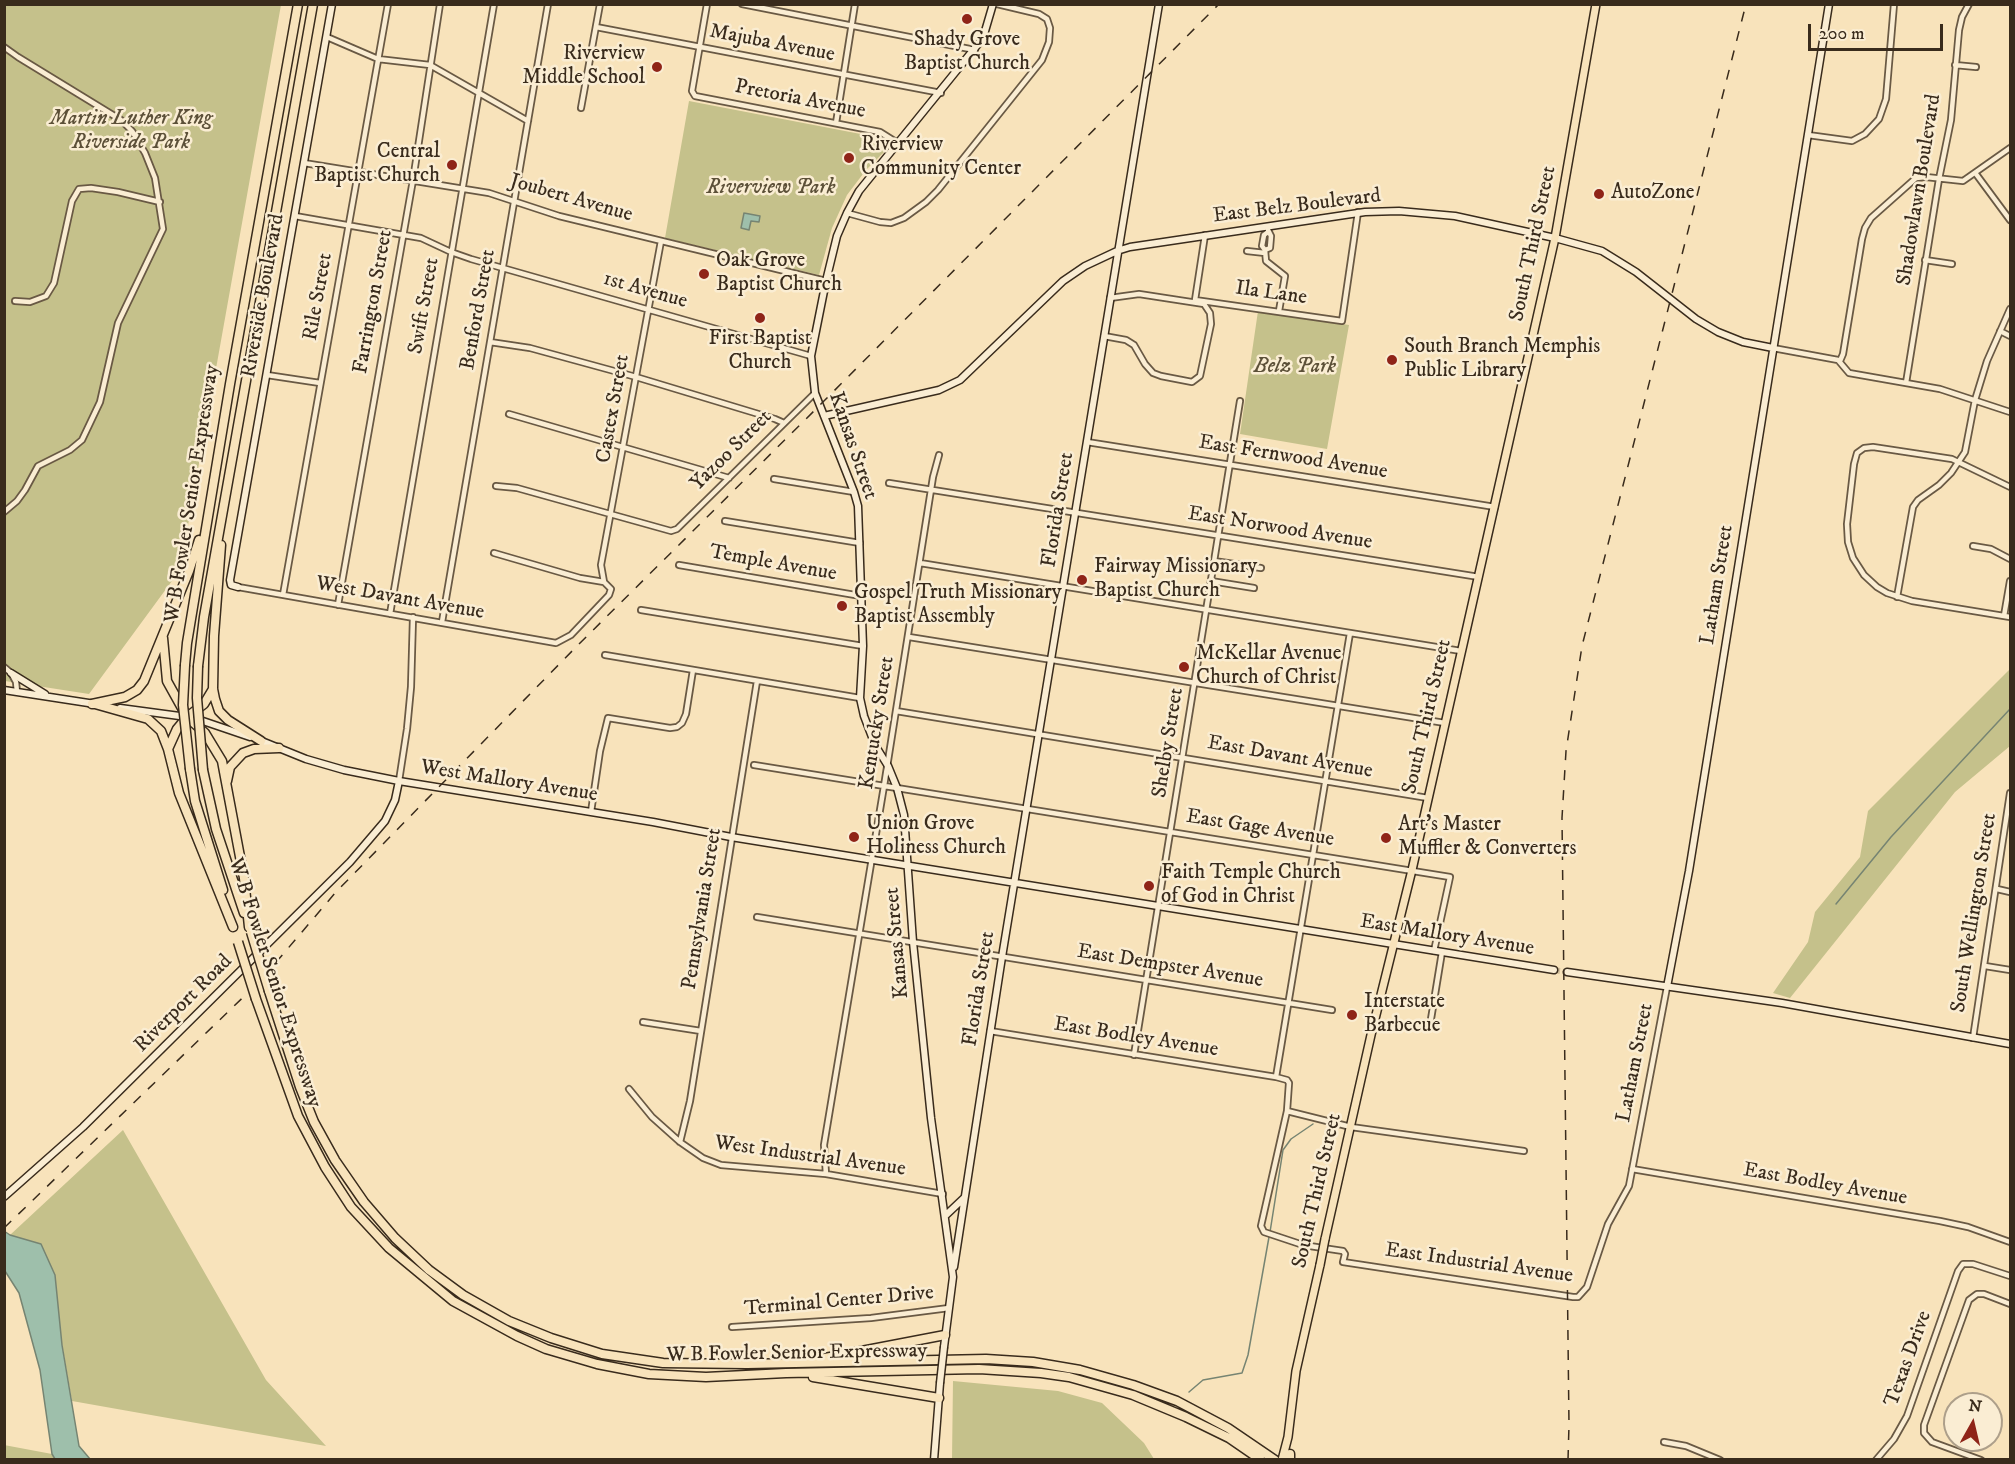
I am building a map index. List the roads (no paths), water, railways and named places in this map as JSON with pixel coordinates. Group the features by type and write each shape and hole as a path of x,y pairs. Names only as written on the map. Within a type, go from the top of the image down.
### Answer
{"highway":[{"name":"W B Fowler Senior Expressway","path":"298,4 209,508 187,643 183,705 195,801 215,873 256,999 298,1116 325,1167 351,1206 388,1248 453,1301 488,1321 546,1348 597,1364 649,1374 706,1377 979,1369 1069,1377 1133,1395 1186,1417 1229,1438 1261,1460"},
{"name":"W B Fowler Senior Expressway","path":"313,4 204,617 198,666 198,709 203,770 216,829 303,1096 335,1160 364,1202 395,1238 429,1270 463,1295 509,1321 551,1338 602,1354 663,1363 986,1359 1033,1362 1080,1370 1133,1385 1177,1401 1228,1428 1275,1460"},
{"path":"92,704 125,698 137,690 144,681 189,570 209,508"},
{"path":"223,510 214,636 213,689 219,711 228,720 261,741"},
{"path":"163,638 167,681 187,717 206,733 222,761 244,878 250,929"},
{"path":"168,749 172,737 187,717 204,704 213,689"},
{"path":"92,704 148,719 161,731 179,793 215,873"},
{"path":"227,787 230,767 243,753 254,748 279,748"},
{"path":"787,1363 853,1354 945,1335"},
{"path":"786,1373 939,1398"}],"main road":[{"name":"Riverside Boulevard","path":"238,587 231,585 230,582 333,4"},
{"name":"Kansas Street","path":"934,1460 939,1383 953,1277 931,1118 913,942 904,815 888,766 869,732 860,698 863,646 858,506 815,393 811,356 837,236 847,213 859,191 975,50 987,30 995,4"},
{"name":"Florida Street","path":"953,1277 990,1031 1159,4"},
{"name":"South Third Street","path":"1282,1460 1288,1454 1296,1371 1325,1239 1556,238 1596,4"},
{"name":"Latham Street","path":"1667,987 1689,871 1829,4"},
{"name":"East Belz Boulevard","path":"824,416 939,390 960,380 1063,281 1085,266 1117,251 1205,235 1268,229 1358,212 1399,211 1455,216 1591,247 1615,258 1696,319 1718,332 1753,345 1773,348"},
{"path":"11,673 51,697"},
{"name":"West Mallory Avenue","path":"4,690 187,717 261,741 306,759 344,770 399,781 1014,883"},
{"name":"Riverport Road","path":"4,1197 83,1127 350,862 385,821 399,781"},
{"name":"East Mallory Avenue","path":"1014,883 1554,970"},
{"path":"1567,972 1782,1003 2010,1044"},
{"path":"946,1215 964,1198"}],"street":[{"name":"Rile Street","path":"283,595 388,4"},
{"name":"Farrington Street","path":"338,605 413,180 440,4"},
{"name":"Swift Street","path":"390,614 495,4"},
{"name":"Benford Street","path":"442,622 548,4"},
{"path":"581,108 600,4"},
{"path":"700,47 707,4"},
{"path":"742,4 975,50"},
{"path":"836,123 855,4"},
{"path":"847,213 891,223 904,218 926,202 1041,60 1049,42 1050,28 1047,19 1039,14 995,4"},
{"path":"1808,135 1852,141 1865,134 1879,119 1886,99 1894,4"},
{"name":"Shadowlawn Boulevard","path":"1906,383 1925,260 1950,125 1959,27 1969,4"},
{"name":"Majuba Avenue","path":"596,27 941,93"},
{"path":"327,37 378,59 430,65 528,121"},
{"path":"4,47 121,120 132,131 146,153 155,178 163,229 118,323 100,402 82,440 70,450 38,466 17,501 4,512"},
{"name":"Pretoria Avenue","path":"700,47 693,94 699,98 880,132 899,144"},
{"path":"1955,65 1976,67"},
{"path":"1840,361 1844,354 1861,244 1867,224 1874,215 1912,181 1926,177 1960,182 1976,174 2010,148"},
{"name":"Joubert Avenue","path":"304,163 462,188 514,201 559,216 826,281"},
{"path":"1976,174 2010,220"},
{"path":"15,301 30,302 46,296 54,283 72,201 79,189 91,188 118,192 160,202"},
{"name":"Ila Lane","path":"1205,235 1195,300 1342,321 1358,212"},
{"name":"1st Avenue","path":"295,216 403,233 421,238 451,252 503,268 811,356"},
{"path":"1247,251 1265,251 1270,248 1271,236 1268,229"},
{"name":"Castex Street","path":"604,582 601,565 661,241"},
{"path":"1265,251 1266,261 1284,276 1279,311"},
{"path":"1925,260 1952,264"},
{"name":"Ila Lane","path":"1104,336 1126,340 1134,345 1153,373 1192,382 1200,376 1211,324 1210,313 1204,304 1139,294 1110,298"},
{"path":"1897,597 1913,507 1923,495 1945,479 1965,452 1975,399 1987,361 2010,309"},
{"path":"2000,331 2010,336"},
{"path":"490,342 530,348 636,377 784,423"},
{"path":"1773,348 1840,361 1849,373 1940,388 2010,412"},
{"path":"267,375 320,383"},
{"name":"Yazoo Street","path":"612,515 671,531 677,529 815,393"},
{"name":"Shelby Street","path":"1134,1055 1160,906 1240,400"},
{"path":"508,414 729,478"},
{"name":"East Fernwood Avenue","path":"1087,442 1495,507"},
{"path":"2010,487 1952,459 1874,447 1864,448 1857,453 1854,464 1847,524 1848,542 1853,558 1864,575 1877,587 1897,597 2007,616 2010,581"},
{"name":"Kentucky Street","path":"826,1174 824,1145 888,766 933,477 939,455"},
{"path":"774,479 854,492"},
{"name":"East Norwood Avenue","path":"889,483 1479,578"},
{"path":"496,486 517,488 612,515"},
{"path":"725,521 860,543"},
{"path":"1973,546 1991,549 2010,559"},
{"path":"494,553 580,578 604,582"},
{"path":"1214,561 1261,568"},
{"path":"920,563 1461,651"},
{"name":"Temple Avenue","path":"679,565 861,596"},
{"path":"1211,581 1254,588"},
{"name":"West Davant Avenue","path":"238,587 556,643 572,635 609,595 610,589 604,582"},
{"path":"641,610 863,646"},
{"name":"Riverport Road","path":"399,781 411,687 412,617"},
{"path":"1350,633 1299,928 1276,1077 1287,1080 1289,1083 1287,1111 1351,1127 1524,1151"},
{"path":"909,637 1445,723"},
{"path":"605,655 860,698"},
{"path":"4,667 16,682 16,692"},
{"path":"591,812 600,751 608,718 670,728 677,727 682,723 686,714 693,670"},
{"name":"Pennsylvania Street","path":"680,1142 690,1101 757,681"},
{"path":"896,711 1039,735"},
{"name":"East Davant Avenue","path":"1039,735 1428,798"},
{"name":"East Gage Avenue","path":"754,765 1028,807 1450,877 1434,951"},
{"name":"South Wellington Street","path":"1972,1038 2009,816 2010,793"},
{"path":"1997,890 2010,892"},
{"name":"East Dempster Avenue","path":"757,917 1332,1010"},
{"path":"1431,1019 1442,952"},
{"path":"1984,966 2010,970"},
{"name":"Latham Street","path":"1632,1169 1667,987"},
{"path":"643,1022 701,1032"},
{"name":"East Bodley Avenue","path":"990,1031 1276,1077"},
{"name":"West Industrial Avenue","path":"629,1089 652,1117 680,1142 703,1158 721,1165 826,1174 943,1194"},
{"name":"East Industrial Avenue","path":"1287,1111 1261,1226 1266,1232 1303,1245 1343,1251 1345,1254 1343,1262 1553,1295 1578,1296 1585,1291 1590,1280 1608,1224 1629,1186 1632,1169"},
{"name":"East Bodley Avenue","path":"1632,1169 1940,1221 1968,1227 2010,1242"},
{"name":"Texas Drive","path":"1876,1460 1894,1439 1907,1416 1958,1271 1963,1264 1972,1264 2010,1276"},
{"path":"1981,1460 1932,1442 1924,1433 1924,1425 1969,1300 1977,1294 1984,1294 2010,1304"},
{"name":"Terminal Center Drive","path":"732,1328 871,1318 949,1308"},
{"path":"1664,1442 1686,1446 1720,1460"}],"waterway":[{"path":"1836,904 1891,837 2010,709"},
{"path":"1270,1232 1283,1150 1291,1139 1313,1124"},
{"path":"1189,1392 1203,1380 1242,1373 1248,1355 1269,1237"}],"tunnel":[{"path":"1554,970 1567,972"}],"railway":[{"path":"4,1228 261,980 336,892 577,646 1219,4"},
{"path":"1568,1460 1562,818 1566,751 1582,646 1746,4"}],"place":[{"name":"Shady Grove Baptist Church","path":"967,19"},
{"name":"Riverview Middle School","path":"657,67"},
{"name":"Riverview Community Center","path":"849,158"},
{"name":"Central Baptist Church","path":"452,165"},
{"name":"AutoZone","path":"1599,194"},
{"name":"Oak Grove Baptist Church","path":"704,274"},
{"name":"First Baptist Church","path":"760,318"},
{"name":"South Branch Memphis Public Library","path":"1392,360"},
{"name":"Fairway Missionary Baptist Church","path":"1082,580"},
{"name":"Gospel Truth Missionary Baptist Assembly","path":"842,606"},
{"name":"McKellar Avenue Church of Christ","path":"1184,667"},
{"name":"Union Grove Holiness Church","path":"854,837"},
{"name":"Art’s Master Muffler & Converters","path":"1386,838"},
{"name":"Faith Temple Church of God in Christ","path":"1149,886"},
{"name":"Interstate Barbecue","path":"1352,1015"}],"park label":[{"name":"Martin Luther King Riverside Park","path":"131,132"},
{"name":"Riverview Park","path":"771,189"},
{"name":"Belz Park","path":"1295,368"}]}
